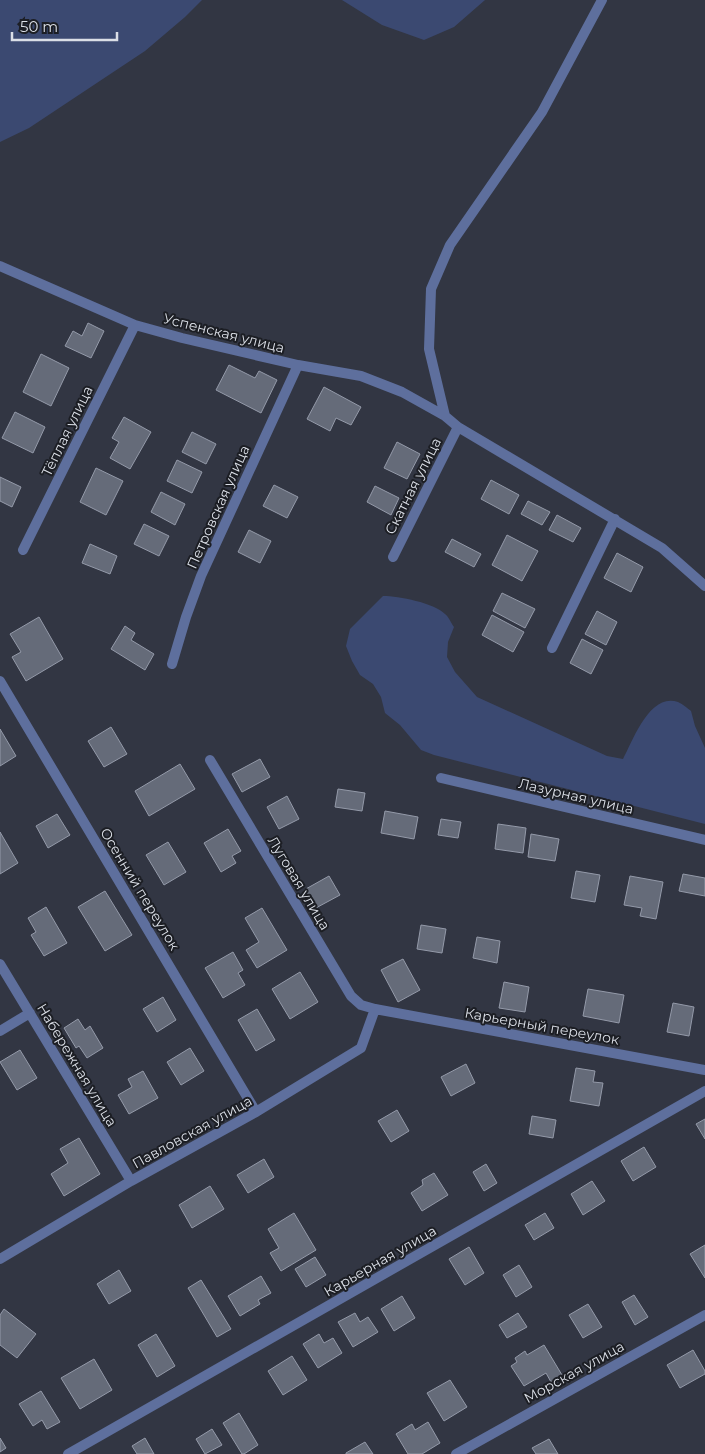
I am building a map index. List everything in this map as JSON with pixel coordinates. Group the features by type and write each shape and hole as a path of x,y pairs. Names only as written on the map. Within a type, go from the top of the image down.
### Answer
{"street":[{"path":"445,416 429,349 431,289 450,245 542,112 602,0"},
{"name":"Успенская улица","path":"0,266 135,325 298,365 361,376 402,392 445,416 458,427 662,548 705,586"},
{"name":"Тёплая улица","path":"23,550 135,325"},
{"name":"Петровская улица","path":"172,664 201,576 298,365"},
{"name":"Скатная улица","path":"393,557 458,427"},
{"path":"552,648 615,519"},
{"name":"Осенний переулок","path":"0,681 256,1112"},
{"name":"Луговая улица","path":"210,760 351,996 361,1005 375,1010"},
{"name":"Лазурная улица","path":"441,778 705,840"},
{"name":"Набережная улица","path":"0,964 131,1181"},
{"name":"Павловская улица","path":"0,1259 131,1181 256,1112 361,1048 375,1010"},
{"name":"Карьерный переулок","path":"375,1010 705,1070"},
{"path":"0,1031 30,1013"},
{"name":"Карьерная улица","path":"68,1454 705,1091"},
{"name":"Морская улица","path":"456,1454 705,1315"}],"shaded area":[{"path":"0,0 202,0 145,51 29,128 0,142"},
{"path":"342,0 485,0 454,27 424,40 382,25"},
{"path":"383,596 425,603 446,615 454,627 448,642 447,657 455,672 477,697 607,756 623,759 637,730 651,711 659,704 668,701 684,705 691,711 695,726 705,748 705,824 434,755 421,750 400,725 385,713 381,697 373,684 360,675 346,646 350,629"}],"building":[{"path":"88,323 104,331 91,358 65,346 73,331 82,336"},
{"path":"41,354 69,368 51,406 23,392"},
{"path":"229,365 255,378 259,371 277,380 261,413 216,390"},
{"path":"324,387 361,407 351,425 336,418 330,431 307,419"},
{"path":"15,412 45,427 33,453 2,438"},
{"path":"124,417 151,432 130,469 110,458 119,442 112,438"},
{"path":"192,432 216,444 206,464 182,452"},
{"path":"397,442 420,454 407,479 384,468"},
{"path":"177,460 202,472 192,493 167,481"},
{"path":"96,468 123,481 106,515 80,502"},
{"path":"0,477 21,487 12,507 0,501"},
{"path":"491,480 519,495 509,514 481,499"},
{"path":"274,485 298,497 287,518 263,506"},
{"path":"375,486 399,498 391,515 367,502"},
{"path":"161,492 185,504 175,525 151,512"},
{"path":"528,501 550,512 542,525 521,514"},
{"path":"557,515 581,528 573,542 549,530"},
{"path":"144,524 169,536 159,556 134,544"},
{"path":"249,530 271,541 260,563 238,552"},
{"path":"507,535 538,551 522,581 492,565"},
{"path":"452,539 481,554 474,567 445,552"},
{"path":"90,544 117,556 110,574 82,563"},
{"path":"617,553 643,567 631,592 604,578"},
{"path":"502,593 535,609 525,628 493,611"},
{"path":"597,611 617,622 606,645 585,634"},
{"path":"492,615 524,632 513,652 482,635"},
{"path":"39,617 63,659 26,681 12,657 21,652 10,634"},
{"path":"125,626 135,633 131,640 154,654 145,670 111,649"},
{"path":"582,639 603,650 591,674 570,663"},
{"path":"111,727 127,754 104,767 88,741"},
{"path":"0,729 16,756 0,766"},
{"path":"260,759 270,777 242,792 232,774"},
{"path":"180,764 195,789 149,816 135,791"},
{"path":"338,789 365,793 362,811 335,807"},
{"path":"287,796 299,819 279,829 267,807"},
{"path":"385,811 418,817 414,839 381,833"},
{"path":"57,814 70,835 48,848 36,826"},
{"path":"441,819 461,822 458,838 438,835"},
{"path":"498,824 526,828 523,853 495,849"},
{"path":"228,829 241,851 232,856 236,863 221,872 204,843"},
{"path":"0,832 18,863 0,874"},
{"path":"531,834 559,839 555,861 528,857"},
{"path":"168,842 186,872 164,885 146,855"},
{"path":"576,871 600,875 595,902 571,898"},
{"path":"683,874 705,878 705,896 679,891"},
{"path":"329,876 340,895 314,909 304,890"},
{"path":"630,876 663,882 656,919 640,916 642,908 624,905"},
{"path":"105,891 132,935 105,951 78,907"},
{"path":"46,907 67,943 44,956 31,935 36,932 28,918"},
{"path":"262,908 287,950 257,968 246,950 259,942 245,918"},
{"path":"421,925 446,929 442,953 417,949"},
{"path":"477,937 500,941 497,963 473,958"},
{"path":"233,952 243,970 238,973 245,985 223,998 205,968"},
{"path":"403,959 420,990 398,1002 381,970"},
{"path":"300,972 318,1002 290,1019 272,989"},
{"path":"504,982 529,987 525,1012 499,1008"},
{"path":"588,989 624,995 619,1023 583,1016"},
{"path":"163,997 176,1020 157,1032 143,1009"},
{"path":"673,1003 694,1007 689,1036 667,1032"},
{"path":"257,1009 275,1040 256,1051 238,1020"},
{"path":"78,1019 85,1030 90,1026 103,1048 87,1058 79,1046 76,1048 64,1028"},
{"path":"190,1048 204,1071 181,1085 167,1062"},
{"path":"20,1050 37,1078 17,1090 0,1062"},
{"path":"466,1064 475,1083 451,1096 441,1077"},
{"path":"576,1068 595,1071 593,1082 603,1083 599,1106 570,1101"},
{"path":"143,1071 158,1098 129,1114 118,1095 132,1087 128,1079"},
{"path":"397,1110 409,1131 391,1142 378,1121"},
{"path":"532,1116 556,1120 553,1138 529,1134"},
{"path":"705,1119 705,1139 696,1124"},
{"path":"79,1138 100,1174 64,1196 51,1174 68,1163 60,1149"},
{"path":"644,1147 656,1167 633,1181 621,1161"},
{"path":"264,1159 274,1177 248,1193 237,1175"},
{"path":"486,1164 497,1183 484,1191 473,1172"},
{"path":"434,1173 448,1195 422,1211 411,1193 423,1185 422,1180"},
{"path":"592,1181 605,1201 583,1215 571,1194"},
{"path":"210,1186 224,1209 192,1228 179,1205"},
{"path":"294,1213 316,1250 281,1271 270,1253 279,1248 268,1229"},
{"path":"545,1213 554,1228 534,1240 525,1225"},
{"path":"705,1245 705,1278 690,1254"},
{"path":"469,1247 484,1273 465,1285 449,1259"},
{"path":"315,1257 326,1275 306,1287 295,1269"},
{"path":"519,1265 532,1287 516,1297 503,1275"},
{"path":"119,1270 131,1291 109,1304 97,1284"},
{"path":"261,1276 271,1293 258,1300 260,1304 240,1316 228,1296"},
{"path":"201,1280 231,1329 217,1337 188,1288"},
{"path":"634,1295 648,1317 635,1325 622,1302"},
{"path":"402,1296 415,1318 394,1331 381,1309"},
{"path":"588,1304 602,1327 583,1338 569,1315"},
{"path":"4,1309 36,1334 17,1358 0,1345 0,1315"},
{"path":"355,1313 360,1322 368,1317 378,1332 353,1347 338,1322"},
{"path":"518,1313 527,1327 507,1338 499,1325"},
{"path":"156,1334 175,1366 157,1377 138,1345"},
{"path":"319,1334 324,1343 333,1338 342,1353 318,1368 303,1344"},
{"path":"544,1345 562,1375 551,1382 546,1373 524,1386 511,1366 517,1362 515,1358 525,1351 527,1355"},
{"path":"693,1350 705,1374 680,1388 667,1365"},
{"path":"292,1356 307,1380 283,1395 268,1371"},
{"path":"94,1359 112,1390 80,1409 61,1378"},
{"path":"450,1380 467,1407 444,1421 427,1393"},
{"path":"41,1391 60,1422 47,1429 42,1420 33,1426 19,1404"},
{"path":"239,1413 258,1445 244,1454 242,1454 223,1423"},
{"path":"428,1422 440,1443 422,1454 408,1454 396,1434 412,1424 415,1430"},
{"path":"212,1429 222,1445 205,1454 196,1439"},
{"path":"0,1438 6,1448 0,1452"},
{"path":"145,1438 154,1454 137,1454 132,1446"},
{"path":"549,1439 558,1454 536,1454 532,1448"},
{"path":"365,1442 373,1454 346,1454 346,1453"}]}
